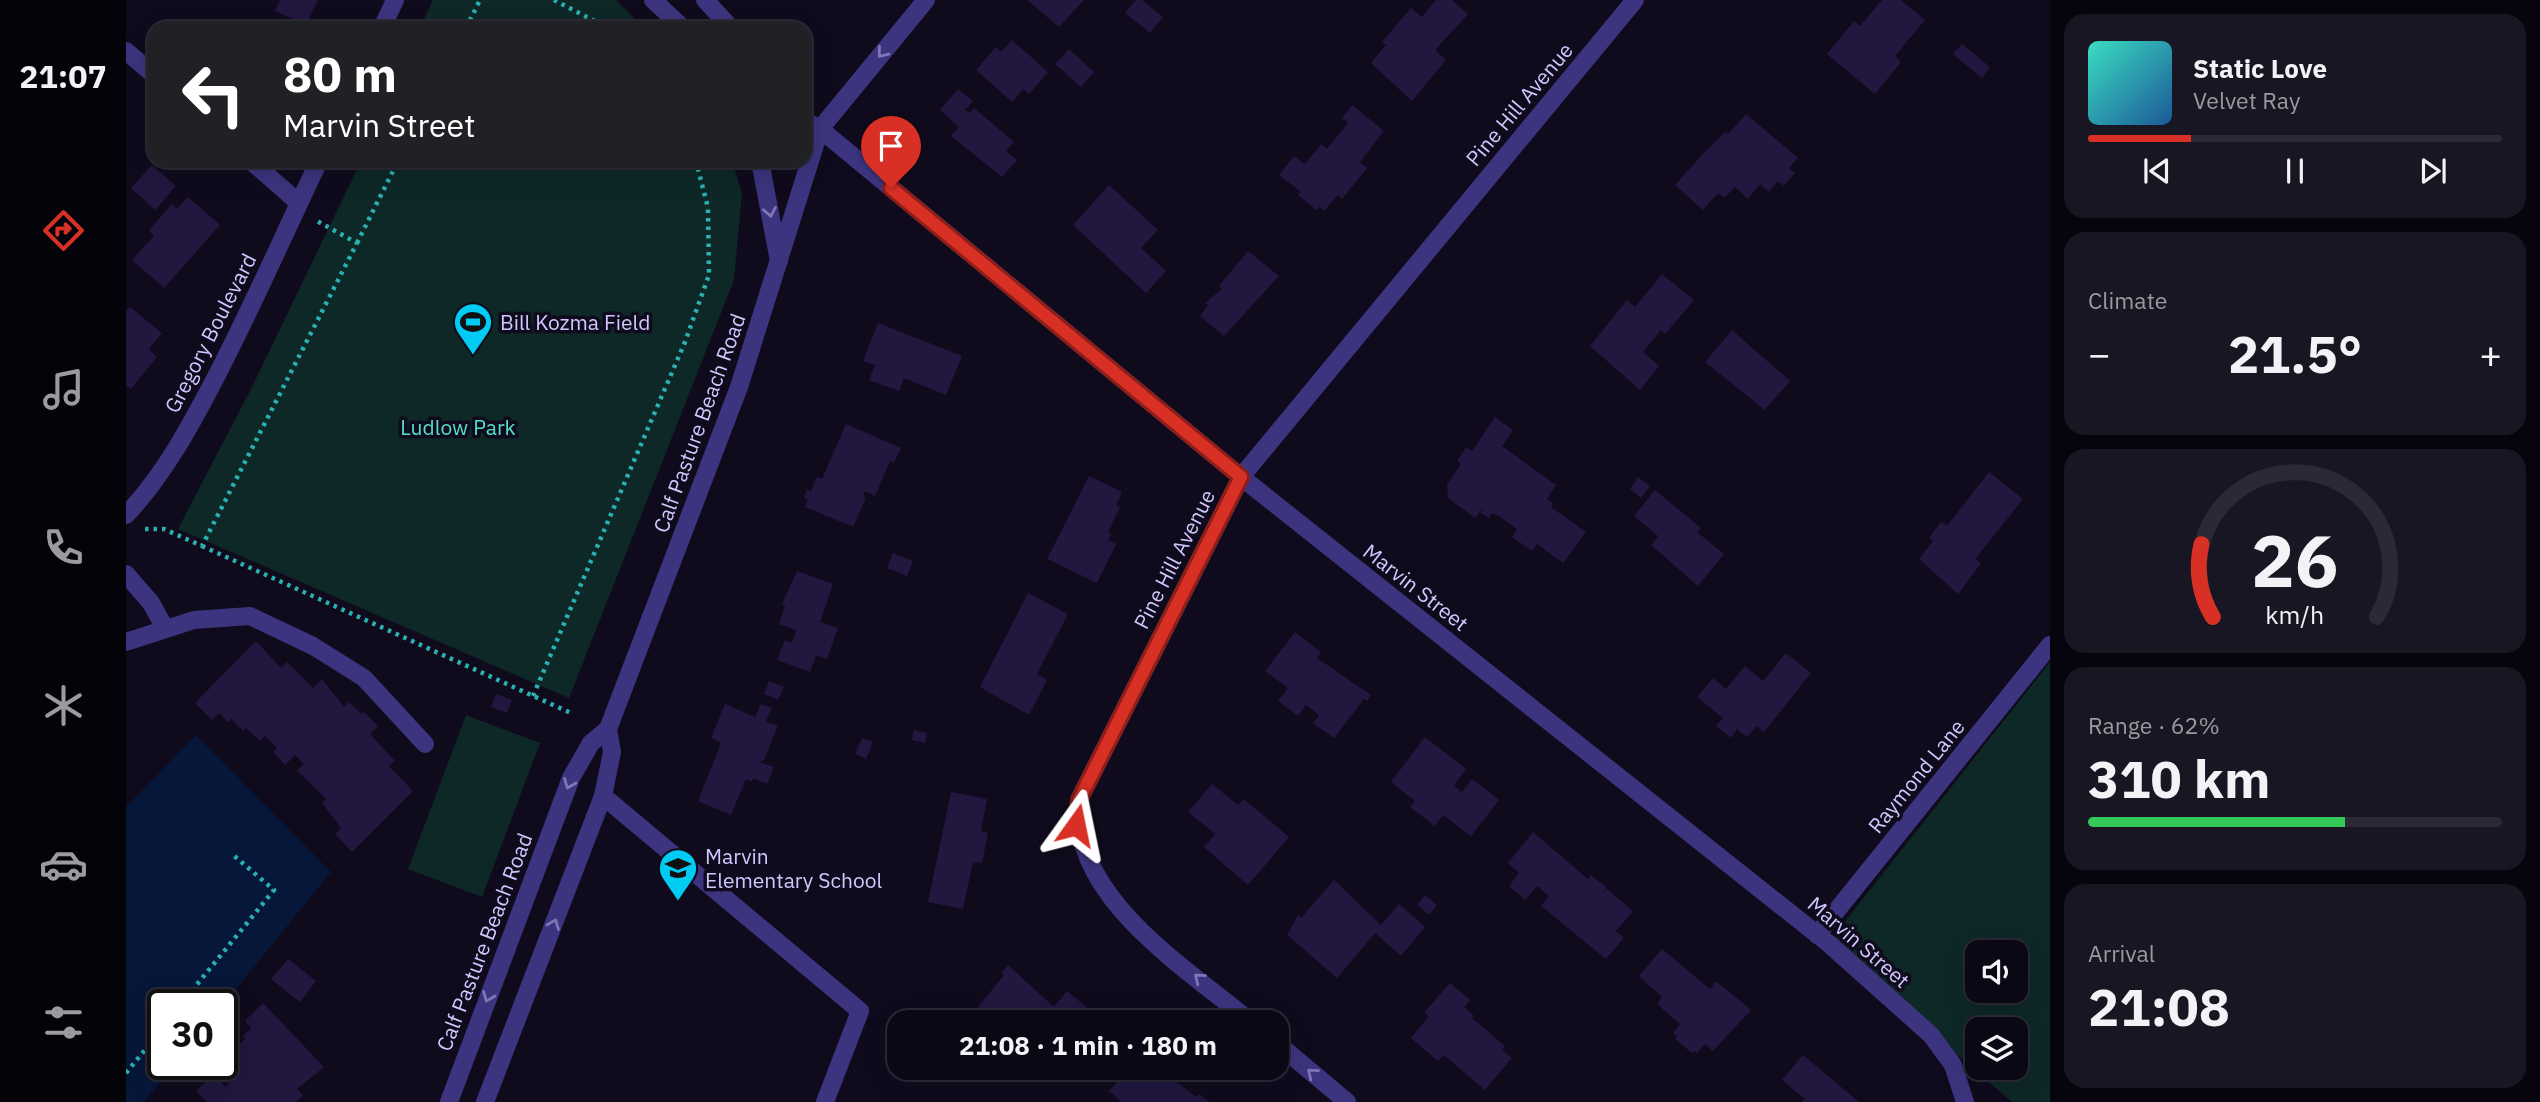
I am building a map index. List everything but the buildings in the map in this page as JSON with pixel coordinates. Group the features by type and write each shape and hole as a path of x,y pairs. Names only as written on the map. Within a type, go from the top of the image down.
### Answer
{"street":[{"path":"385,21 395,0"},
{"path":"653,0 675,21"},
{"path":"705,0 724,21"},
{"path":"813,125 926,0"},
{"name":"Pine Hill Avenue","path":"1237,1010 1142,930 1106,894 1087,863 1076,825 1079,800 1241,477 1634,0"},
{"path":"126,51 147,69"},
{"name":"Marvin Street","path":"813,125 1241,477 1818,935 1930,1035 1953,1065 1964,1098"},
{"path":"259,168 299,203"},
{"name":"Gregory Boulevard","path":"126,515 150,489 196,416 316,168"},
{"path":"761,168 780,262"},
{"name":"Calf Pasture Beach Road","path":"449,1102 570,778 591,743 608,729 739,387 780,262 803,168"},
{"path":"126,574 151,603 165,628"},
{"path":"126,642 194,620 250,616 313,646 364,678 425,744"},
{"name":"Raymond Lane","path":"1818,935 2050,645"},
{"name":"Calf Pasture Beach Road","path":"485,1102 603,796 612,752 608,729"},
{"path":"603,796 860,1011 825,1102"},
{"path":"1289,1053 1347,1102"}],"path":[{"path":"470,21 480,0"},
{"path":"554,0 594,21"},
{"path":"202,546 394,168"},
{"path":"533,696 685,342 709,275 708,208 698,168"},
{"path":"299,203 319,223 357,243"},
{"path":"139,529 164,529 570,713"},
{"path":"193,989 274,890 232,854"},
{"path":"126,1073 147,1047"}],"green space":[{"path":"433,0 616,0 637,21 423,21"},
{"name":"Ludlow Park","path":"358,168 734,168 742,193 734,280 569,698 178,529 252,387"},
{"path":"2050,662 2050,1102 2012,1102 1987,1080 2028,1080 2028,1017 1965,1017 1965,1061 1828,943"},
{"path":"466,715 540,743 482,897 408,869"}],"water":[{"path":"196,735 331,872 236,989 147,989 147,1080 162,1080 144,1102 126,1102 126,807"}],"place":[{"name":"Bill Kozma Field","path":"473,356"},
{"name":"Marvin Elementary School","path":"678,902"}],"route":[{"path":"891,188 1241,477 1079,800 1076,825"}]}
